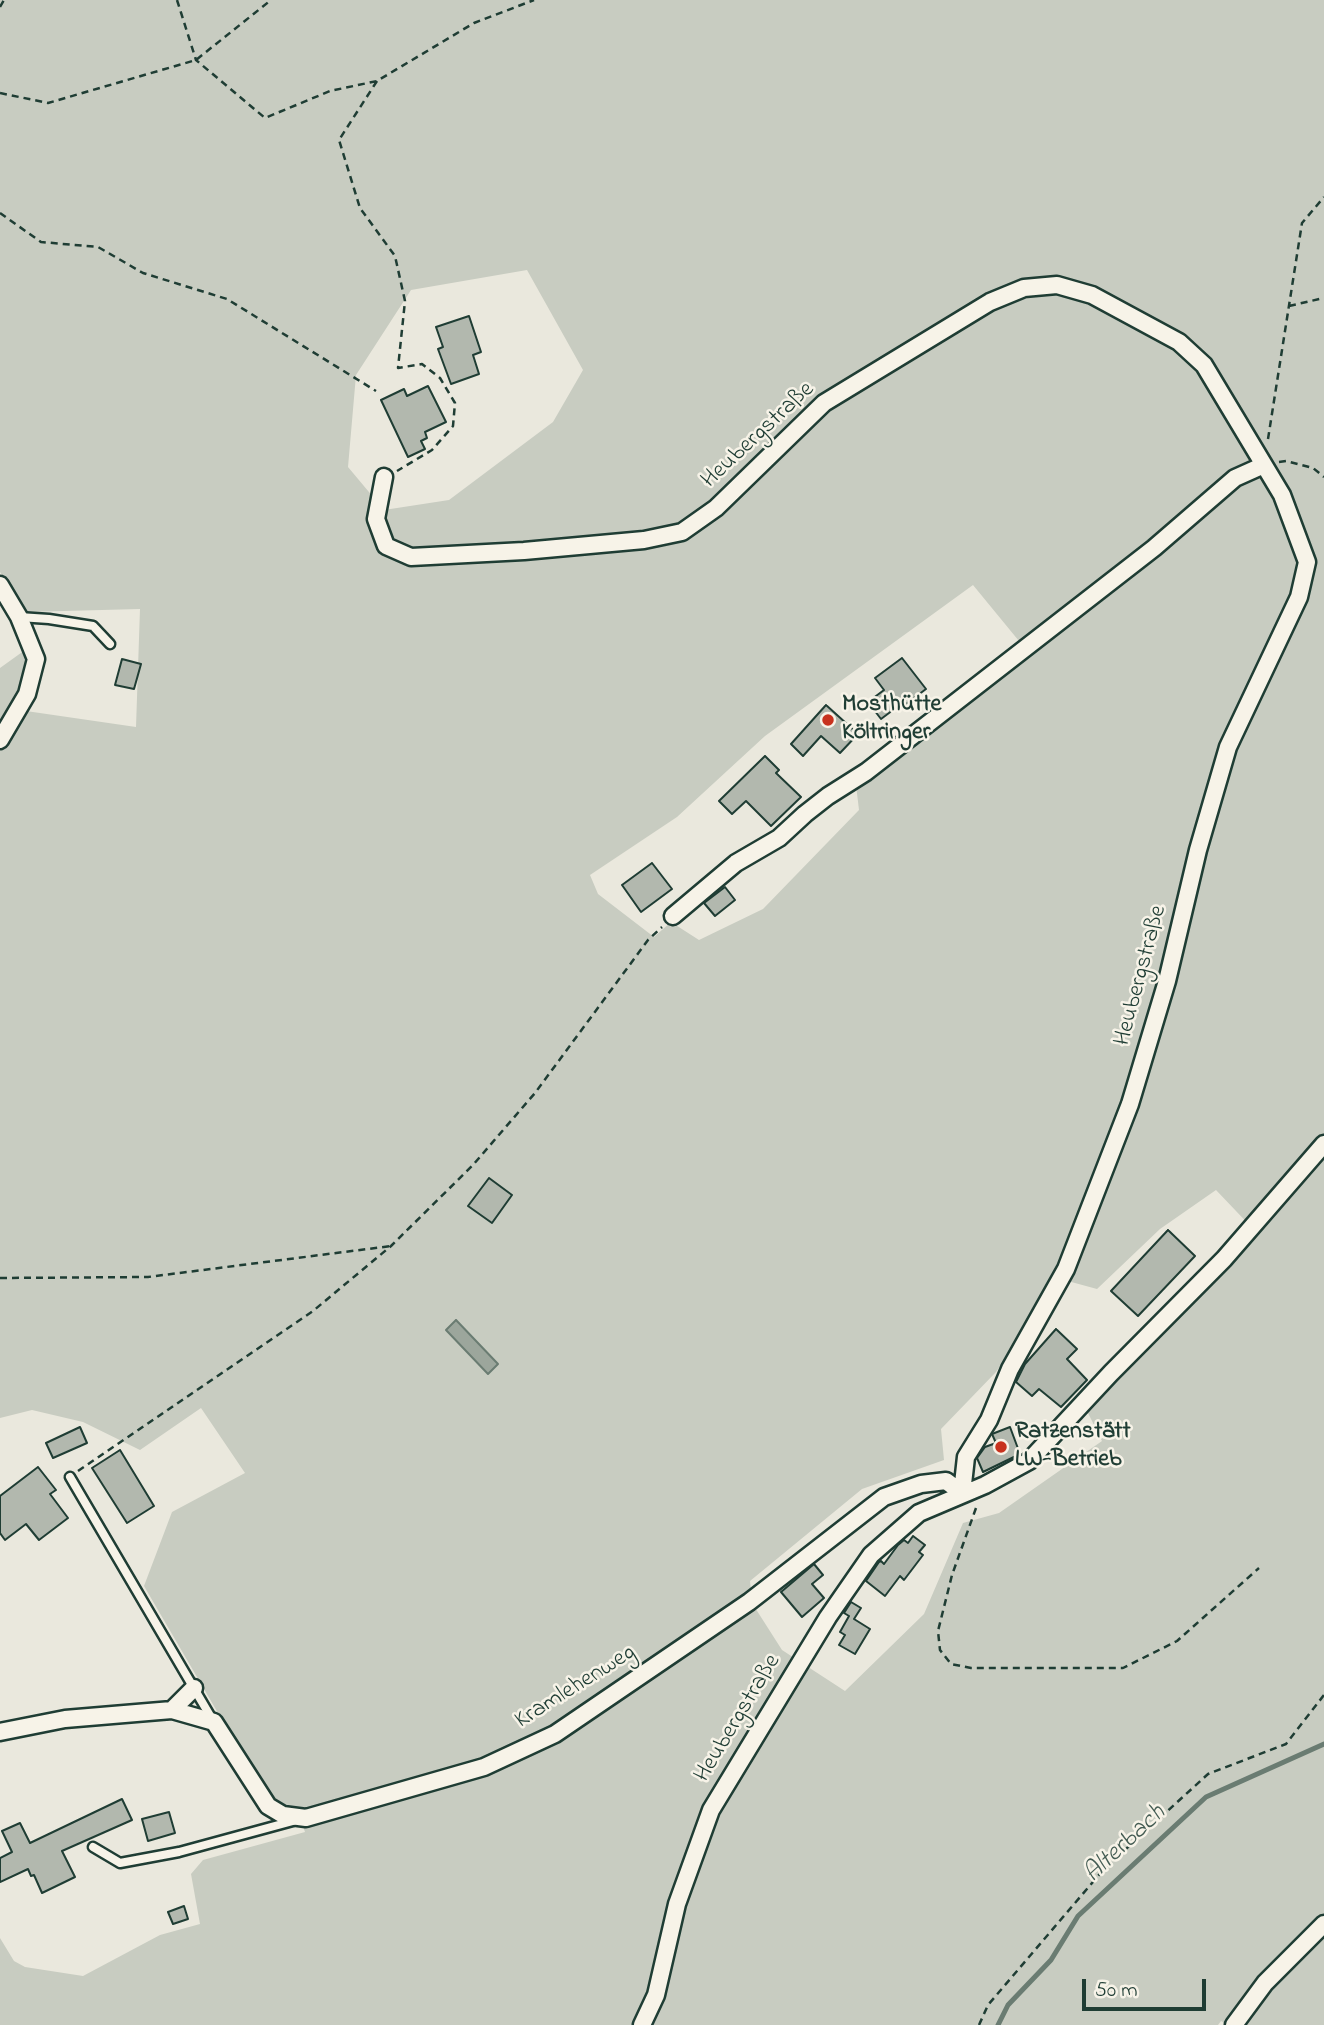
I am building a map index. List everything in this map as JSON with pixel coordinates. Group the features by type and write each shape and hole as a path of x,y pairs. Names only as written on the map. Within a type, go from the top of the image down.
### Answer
{"street":[{"name":"Heubergstraße","path":"384,477 376,519 386,546 411,556 524,551 644,540 682,531 716,508 824,403 990,302 1024,288 1057,285 1092,295 1179,342 1204,365 1282,495 1307,562 1300,597 1228,747 1198,850 1167,981 1125,1116 1066,1269 1010,1369 989,1420 966,1457 962,1493"},
{"path":"673,916 736,863 779,838 820,802 866,772 1143,556 1235,478 1264,465"},
{"path":"0,585 19,617 36,659 27,694 0,740"},
{"name":"Heubergstraße","path":"642,2025 656,1995 677,1904 711,1810 774,1703 871,1555 919,1513 985,1485 1029,1461 1111,1373 1224,1259 1324,1144"},
{"name":"Kramlehenweg","path":"306,1818 484,1767 555,1734 750,1602 884,1497 921,1484 946,1481 962,1493"},
{"path":"172,1710 194,1688"},
{"path":"0,1732 65,1719 172,1710 214,1722 268,1806 283,1815 306,1818"},
{"path":"1234,2025 1265,1983 1324,1924"}],"lane":[{"path":"19,617 93,626 110,644"},
{"path":"70,1477 214,1722"},
{"path":"93,1847 120,1863 179,1852 306,1818"}],"path":[{"path":"0,6 4,0"},
{"path":"177,0 196,60 265,118 330,91 377,81 474,23 534,0"},
{"path":"0,93 48,103 196,60 271,0"},
{"path":"377,81 339,140 360,208 395,256 405,301 398,368 422,364 440,378 455,403 453,426 432,450 384,477"},
{"path":"1324,197 1302,223 1264,465 1286,461 1313,468 1324,477"},
{"path":"0,212 41,242 98,247 143,273 227,299 376,391"},
{"path":"1289,306 1324,298"},
{"path":"70,1477 313,1311 391,1246 473,1165 536,1093 648,940 673,916"},
{"path":"0,1278 148,1277 391,1246"},
{"path":"985,1485 952,1575 938,1631 940,1650 951,1664 971,1668 1123,1668 1177,1641 1259,1568"},
{"path":"979,2025 988,2005 1104,1869 1208,1774 1286,1744 1324,1695"}],"shaded area":[{"path":"0,0 1324,0 1324,2025 1228,2025 1221,2021 1218,2025 0,2025 0,1938 14,1961 25,1967 83,1976 160,1935 200,1924 191,1874 203,1860 305,1832 298,1812 275,1802 257,1780 144,1586 172,1512 245,1473 201,1408 140,1450 83,1422 32,1410 0,1418 0,668 25,650 40,656 26,711 136,727 140,609 26,612 0,572","holes":["527,270 583,370 553,422 449,500 384,510 348,467 356,375 411,290","973,585 1028,652 856,785 859,810 763,909 699,940 671,922 654,937 598,894 590,875 677,817 765,736","1216,1190 1256,1232 1088,1413 1102,1441 999,1513 963,1523 924,1614 845,1691 782,1650 752,1603 750,1581 862,1489 944,1460 941,1429 996,1372 1064,1280 1097,1289 1160,1229"]},
{"path":"456,1320 498,1364 488,1374 446,1330"}],"building":[{"path":"469,316 481,352 473,355 479,374 451,384 438,349 443,347 436,327"},
{"path":"428,386 446,422 425,432 427,438 421,441 425,449 408,457 381,400 404,389 407,396"},
{"path":"902,658 926,689 881,719 868,702 884,690 875,678"},
{"path":"122,659 141,664 134,689 115,685"},
{"name":"Mosthütte Költringer","path":"826,705 858,734 840,753 821,736 803,756 791,744"},
{"path":"765,756 779,770 776,773 801,797 771,826 746,801 732,814 719,801"},
{"path":"652,863 672,889 641,912 622,885"},
{"path":"725,887 735,900 715,916 704,903"},
{"path":"489,1178 512,1195 492,1223 468,1206"},
{"path":"1168,1230 1195,1256 1138,1316 1111,1291"},
{"path":"1056,1329 1077,1349 1067,1359 1087,1380 1061,1407 1039,1389 1032,1396 1016,1382 1025,1364"},
{"path":"80,1427 87,1443 53,1458 46,1443"},
{"name":"Ratzenstätt LW-Betrieb","path":"1010,1427 1020,1454 983,1472 977,1458 985,1447 996,1443 992,1434"},
{"path":"120,1450 154,1506 127,1523 92,1468"},
{"path":"38,1467 56,1490 50,1494 68,1518 39,1540 26,1524 5,1540 0,1533 0,1496"},
{"path":"913,1536 925,1545 919,1552 923,1555 904,1580 900,1576 885,1596 866,1581 879,1562 884,1564 898,1545 904,1540 908,1543"},
{"path":"814,1564 823,1575 812,1584 824,1598 802,1617 781,1592"},
{"path":"851,1602 861,1608 854,1619 870,1629 855,1654 839,1645 845,1635 840,1632 849,1616 844,1613"},
{"path":"122,1799 132,1820 62,1851 75,1877 42,1893 34,1875 31,1876 28,1869 0,1882 0,1858 12,1852 2,1831 20,1823 30,1843"},
{"path":"169,1812 175,1833 148,1841 142,1819"},
{"path":"184,1906 188,1919 173,1924 168,1912"}],"waterway":[{"name":"Alterbach","path":"998,2025 1008,2005 1051,1960 1078,1916 1206,1797 1324,1744"}],"place":[{"name":"Mosthütte Költringer","path":"828,720"},
{"name":"Ratzenstätt LW-Betrieb","path":"1001,1447"}]}
